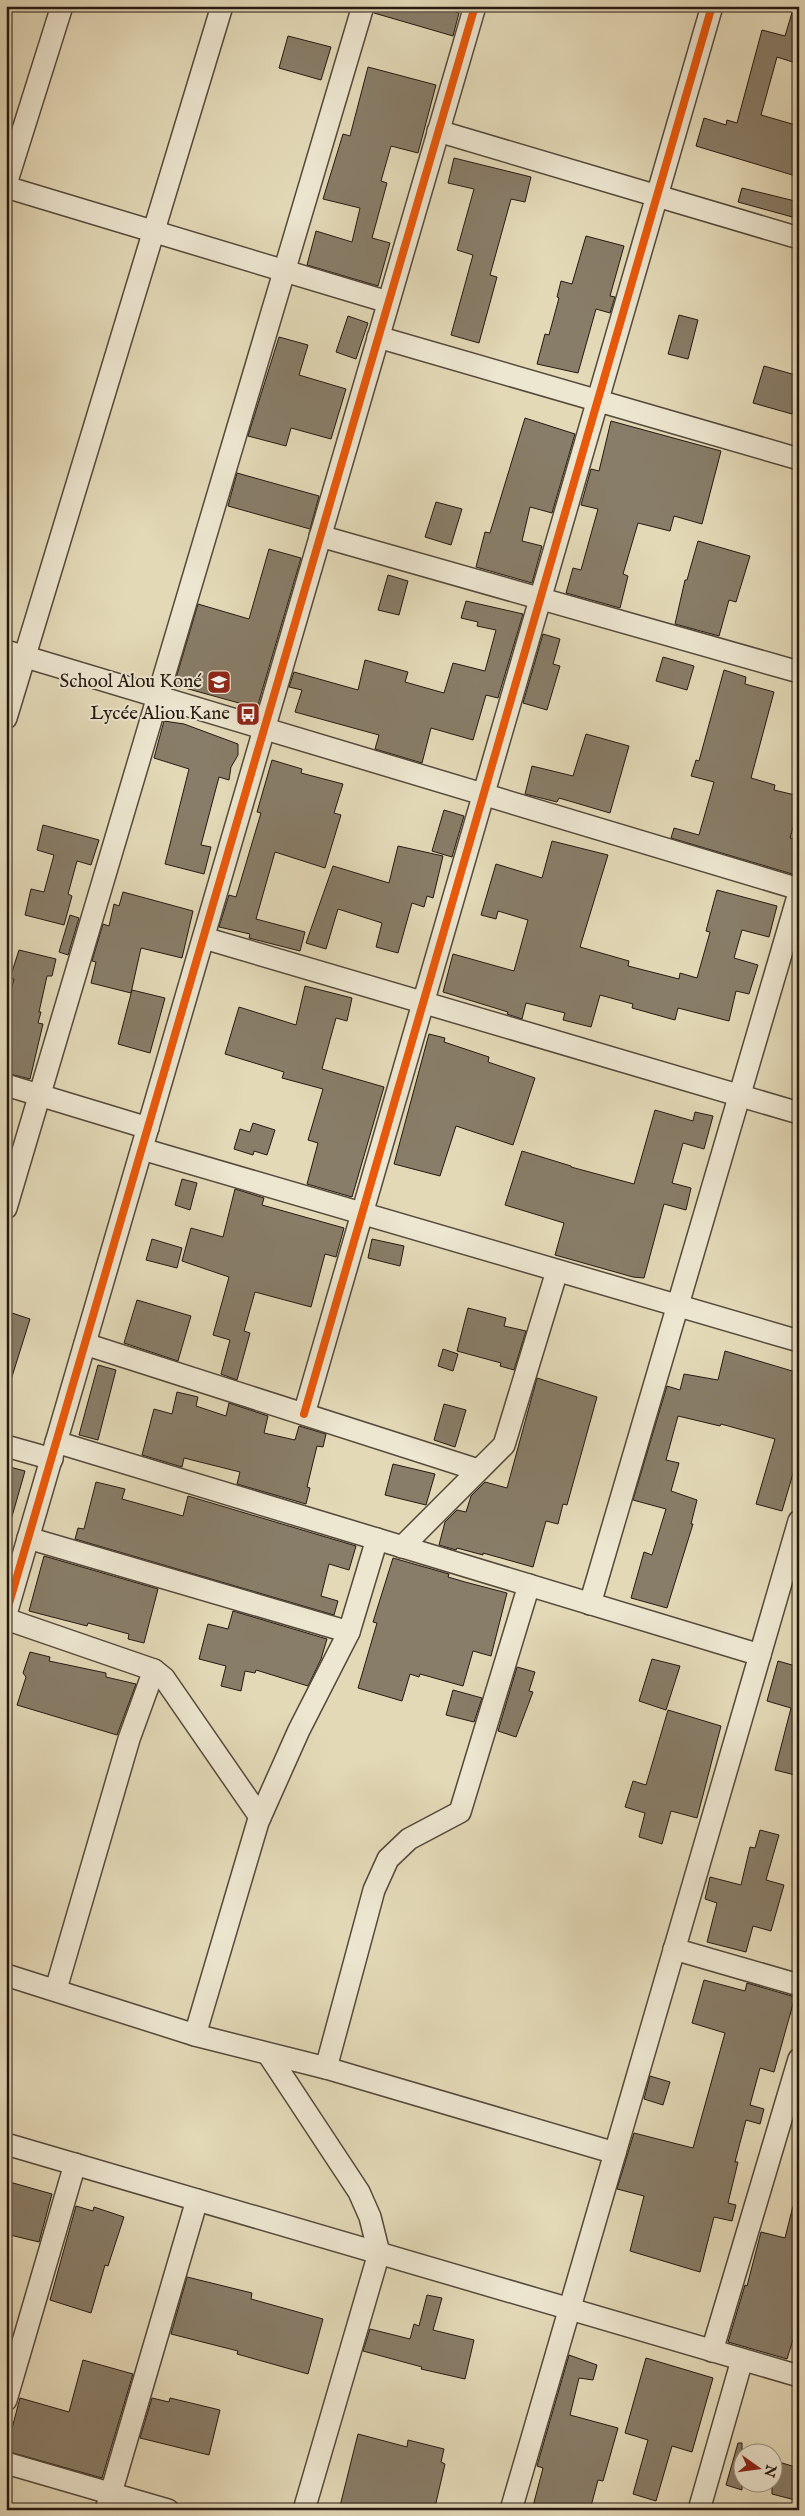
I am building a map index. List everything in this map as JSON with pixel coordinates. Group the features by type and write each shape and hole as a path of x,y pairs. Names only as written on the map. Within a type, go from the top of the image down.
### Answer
{"street":[{"path":"62,6 6,186 284,272 388,302"},
{"path":"6,718 16,654 153,232 222,6"},
{"path":"6,1208 363,6"},
{"path":"6,1614 14,1562 28,1538 475,6"},
{"path":"304,1414 712,6"},
{"path":"438,131 799,238"},
{"path":"378,337 799,459"},
{"path":"320,536 799,672"},
{"path":"16,654 799,889"},
{"path":"590,1604 799,893"},
{"path":"204,938 799,1113"},
{"path":"6,1085 148,1128"},
{"path":"142,1149 799,1341"},
{"path":"402,1547 504,1445 557,1271"},
{"path":"85,1344 478,1470"},
{"path":"6,1446 54,1450 377,1539 760,1655"},
{"path":"511,2510 760,1655 791,1575 799,1521"},
{"path":"28,1538 349,1632"},
{"path":"195,2035 260,1817 300,1730 349,1632 377,1539"},
{"path":"326,2068 374,1890 388,1859 409,1839 460,1812 529,1585"},
{"path":"6,1619 154,1670 164,1678 260,1817"},
{"path":"56,1989 129,1739 154,1670"},
{"path":"674,1949 799,1985"},
{"path":"6,1975 56,1989 195,2035 326,2068 615,2153"},
{"path":"268,2054 359,2192 370,2217 379,2253 304,2510"},
{"path":"712,2351 799,2059"},
{"path":"6,2144 799,2376"},
{"path":"6,2400 75,2164"},
{"path":"109,2502 197,2200"},
{"path":"699,2510 742,2360"},
{"path":"6,2463 109,2502 168,2510"}],"building":[{"path":"375,6 436,6 459,13 453,36 374,13"},
{"path":"794,6 799,6 799,64 777,57 761,115 799,126 799,177 696,146 704,118 726,125 727,120 737,123 762,30 785,36"},
{"path":"288,36 331,47 321,80 279,68"},
{"path":"368,67 436,85 418,153 391,146 381,181 387,183 372,238 390,243 378,286 307,265 316,231 352,242 360,208 323,199 343,134 350,136"},
{"path":"454,158 531,177 525,202 511,199 490,275 497,277 479,343 451,335 473,255 457,250 474,189 448,183"},
{"path":"742,188 799,202 796,218 738,202"},
{"path":"586,236 624,246 610,296 615,297 610,313 596,309 578,373 537,364 545,334 549,335 559,298 557,297 561,281 572,284"},
{"path":"679,315 698,320 688,359 668,354"},
{"path":"348,316 368,323 356,359 336,352"},
{"path":"279,337 308,345 299,375 346,389 331,439 291,428 286,446 248,436"},
{"path":"764,366 799,376 799,391 792,414 753,403"},
{"path":"525,418 575,434 552,513 530,507 522,541 542,546 532,583 476,567 485,532 490,533"},
{"path":"611,421 721,451 702,524 674,516 670,531 638,523 623,574 628,576 620,608 566,593 573,568 581,570 598,509 581,505 591,469 599,471"},
{"path":"237,473 319,496 310,529 228,506"},
{"path":"436,502 462,509 451,545 425,537"},
{"path":"698,541 750,556 736,602 729,600 719,636 675,624 685,580 687,580"},
{"path":"269,549 301,558 257,708 174,685 198,604 249,619"},
{"path":"388,575 408,581 399,615 378,610"},
{"path":"466,601 523,614 498,698 486,695 473,740 431,728 422,763 375,749 379,735 295,712 302,690 289,687 294,672 358,690 365,660 408,672 405,682 444,693 453,663 485,671 496,630 477,626 478,622 461,618"},
{"path":"543,634 560,639 553,664 560,666 547,710 523,703"},
{"path":"663,657 694,666 687,690 656,681"},
{"path":"724,670 746,677 745,684 774,692 751,778 775,785 774,790 799,796 799,807 790,838 799,840 799,876 671,838 674,828 699,835 714,782 691,776 696,760 699,761"},
{"path":"164,721 184,724 238,744 238,755 231,767 229,780 219,777 201,845 211,847 204,874 165,864 189,769 154,758"},
{"path":"586,734 629,746 610,813 559,798 557,802 525,794 532,766 573,776"},
{"path":"272,760 302,769 301,773 343,784 334,813 341,815 325,868 275,852 256,919 305,932 300,951 249,938 250,934 219,927 229,895 236,897 261,813 257,812"},
{"path":"444,810 464,816 452,857 432,851"},
{"path":"43,825 99,840 91,865 77,861 68,894 72,896 64,925 25,915 31,889 44,892 54,855 37,850"},
{"path":"552,841 608,855 580,947 629,961 628,966 679,979 680,973 697,978 710,932 706,931 717,890 777,906 769,937 742,930 734,958 758,965 749,994 736,991 729,1021 678,1008 675,1020 632,1008 633,1004 600,995 591,1027 563,1020 565,1013 526,1003 522,1019 507,1014 508,1012 443,992 453,954 514,971 528,920 498,911 496,919 481,915 496,864 542,878"},
{"path":"398,846 443,856 433,898 427,896 424,907 412,903 398,953 376,947 382,923 338,909 326,949 306,943 333,866 389,883"},
{"path":"123,892 193,911 182,958 141,948 131,993 91,983 96,962 92,961 103,924 109,926 114,904 119,906"},
{"path":"70,915 79,918 68,955 59,952"},
{"path":"19,950 56,959 52,976 47,976 39,1012 41,1012 38,1023 43,1024 30,1079 6,1073 6,1010 14,979 10,978"},
{"path":"305,986 352,998 347,1021 336,1018 322,1069 384,1087 352,1197 307,1184 318,1143 308,1140 323,1089 282,1078 284,1072 225,1054 239,1007 296,1025"},
{"path":"132,990 165,998 150,1053 118,1044"},
{"path":"429,1034 445,1038 444,1042 489,1057 488,1062 535,1078 513,1145 456,1126 440,1176 394,1164"},
{"path":"655,1110 693,1121 695,1112 713,1116 704,1149 683,1143 672,1183 691,1188 686,1210 664,1204 644,1278 633,1277 555,1255 564,1223 505,1205 522,1151 634,1184"},
{"path":"253,1123 275,1130 267,1155 254,1151 253,1155 234,1149 240,1129 250,1132"},
{"path":"182,1179 197,1183 190,1210 175,1205"},
{"path":"235,1189 264,1198 262,1205 344,1228 336,1257 325,1254 311,1307 255,1292 244,1331 250,1333 237,1380 221,1374 230,1340 213,1335 229,1277 182,1261 191,1228 223,1237"},
{"path":"152,1239 182,1248 177,1268 146,1260"},
{"path":"372,1239 404,1246 400,1266 368,1258"},
{"path":"137,1300 191,1316 178,1361 124,1343"},
{"path":"468,1308 506,1318 504,1326 526,1331 514,1370 500,1366 501,1363 457,1351"},
{"path":"6,1311 30,1319 10,1383 6,1382"},
{"path":"443,1349 458,1354 453,1371 438,1366"},
{"path":"725,1351 799,1373 799,1453 782,1511 756,1504 775,1439 721,1424 720,1426 678,1416 666,1460 679,1463 671,1491 697,1500 691,1524 693,1524 667,1608 631,1598 644,1552 652,1555 666,1509 633,1500 667,1386 680,1390 684,1374 718,1380"},
{"path":"98,1365 116,1370 98,1440 79,1435"},
{"path":"537,1378 597,1397 567,1505 563,1504 558,1524 546,1521 533,1567 483,1553 483,1555 439,1545 445,1522 457,1510 466,1512 471,1496 485,1482 507,1488"},
{"path":"177,1392 198,1397 196,1406 226,1416 229,1403 268,1416 264,1433 295,1440 299,1426 326,1434 323,1447 317,1446 307,1487 310,1488 306,1504 237,1484 240,1472 184,1458 182,1467 142,1455 154,1409 172,1414"},
{"path":"444,1404 466,1410 455,1447 434,1440"},
{"path":"393,1464 435,1474 426,1505 385,1495"},
{"path":"6,1466 25,1471 11,1520 6,1519"},
{"path":"96,1482 125,1489 122,1499 183,1516 188,1496 356,1546 349,1570 329,1564 321,1596 338,1601 334,1615 75,1539 78,1528 84,1529"},
{"path":"44,1556 158,1589 144,1643 128,1639 129,1634 88,1623 87,1626 29,1611"},
{"path":"393,1558 449,1574 448,1577 507,1593 491,1656 473,1651 463,1686 420,1674 419,1677 410,1674 402,1701 358,1688 377,1623 373,1622"},
{"path":"233,1611 327,1639 321,1659 308,1686 256,1670 255,1673 245,1671 241,1691 221,1686 226,1666 199,1659 208,1624 228,1629"},
{"path":"30,1652 50,1657 49,1661 106,1673 106,1677 136,1684 117,1735 17,1705 26,1677 23,1673"},
{"path":"652,1659 680,1666 666,1710 639,1701"},
{"path":"778,1661 799,1667 799,1776 775,1770 791,1708 767,1701"},
{"path":"517,1667 535,1672 529,1691 533,1692 516,1737 498,1731"},
{"path":"453,1690 482,1698 474,1722 446,1715"},
{"path":"668,1710 721,1726 697,1818 671,1811 662,1844 639,1837 645,1813 625,1807 633,1781 646,1785"},
{"path":"760,1830 779,1835 766,1880 784,1885 771,1931 753,1926 746,1952 707,1942 717,1903 705,1899 710,1877 741,1885 750,1847 755,1848"},
{"path":"704,1980 745,1991 747,1983 795,1997 774,2072 760,2068 750,2105 764,2109 760,2124 746,2120 735,2162 738,2162 728,2203 736,2205 732,2221 714,2217 700,2272 630,2251 644,2196 617,2189 634,2133 693,2148 725,2033 692,2023"},
{"path":"650,2076 670,2082 663,2105 644,2099"},
{"path":"6,2181 52,2194 39,2242 6,2234"},
{"path":"76,2206 93,2211 94,2207 124,2217 108,2266 105,2265 91,2313 50,2300"},
{"path":"793,2206 799,2207 799,2320 787,2359 728,2342 745,2285 747,2286 761,2232 785,2238"},
{"path":"187,2277 252,2293 251,2299 323,2319 308,2374 237,2354 238,2351 171,2334"},
{"path":"427,2295 442,2298 433,2330 474,2340 465,2379 421,2369 422,2367 363,2351 370,2329 410,2339 414,2324 419,2326"},
{"path":"569,2355 597,2365 593,2380 579,2378 570,2415 618,2428 603,2481 598,2480 590,2510 532,2510 543,2468 537,2466"},
{"path":"646,2358 713,2378 692,2452 672,2446 656,2501 633,2494 648,2440 625,2433"},
{"path":"83,2360 133,2374 102,2478 6,2451 20,2398 69,2412"},
{"path":"152,2398 169,2402 170,2398 220,2410 209,2455 140,2438"},
{"path":"358,2434 407,2447 408,2440 444,2449 441,2462 445,2464 435,2507 431,2506 430,2510 339,2510"},
{"path":"782,2463 799,2468 799,2501 772,2494 782,2494"},
{"path":"732,2464 732,2487 726,2485"}],"cycle path":[{"path":"6,1614 475,6"},
{"path":"304,1414 712,6"}],"place":[{"name":"School Alou Koné","path":"219,682"},
{"name":"Lycée Aliou Kane","path":"248,714"}]}
